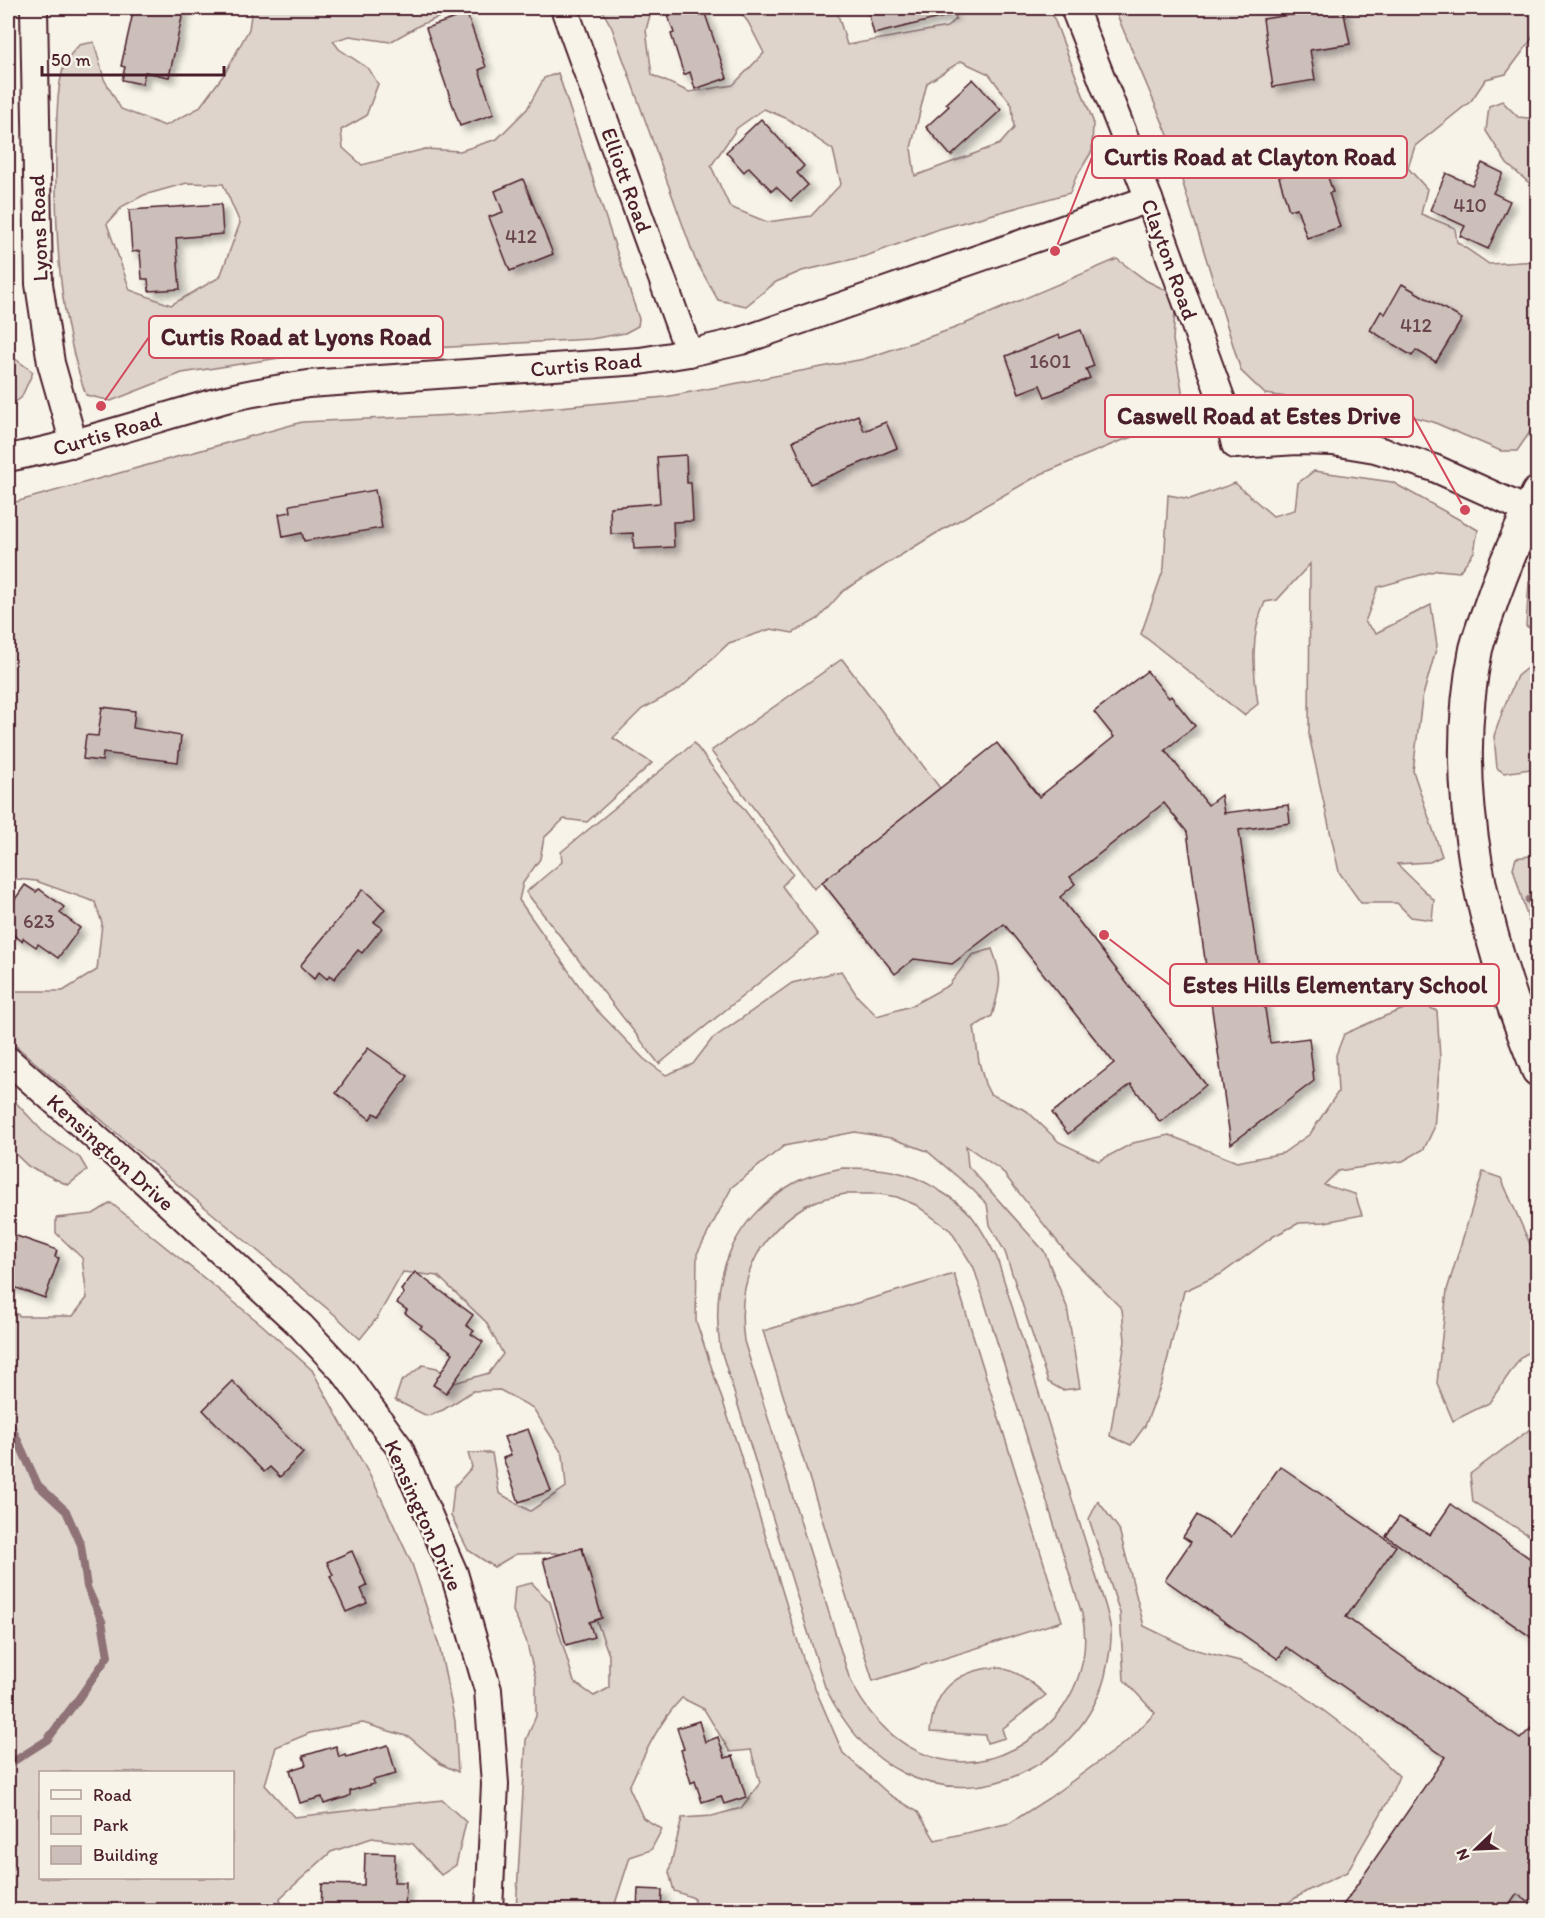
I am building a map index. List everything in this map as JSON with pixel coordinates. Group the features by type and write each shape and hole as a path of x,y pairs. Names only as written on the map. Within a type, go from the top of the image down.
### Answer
{"main road":[{"path":"1535,506 1502,570 1477,647 1467,705 1465,745 1469,813 1486,918 1503,976 1538,1070"}],"street":[{"name":"Lyons Road","path":"34,8 39,284 51,363 74,444"},
{"name":"Elliott Road","path":"564,8 689,353"},
{"name":"Clayton Road","path":"1074,8 1149,199 1229,420 1235,446 1315,441 1375,449 1434,468 1535,506"},
{"name":"Curtis Road","path":"8,458 74,444 228,399 308,384 629,362 689,353 741,341 1149,199"},
{"name":"Kensington Drive","path":"8,1060 128,1166 301,1326 345,1372 399,1447 454,1573 488,1690 495,1784 489,1911"}],"green space":[{"path":"252,8 462,8 420,25 390,42 350,36 333,41 339,49 369,69 378,84 366,116 341,130 343,148 362,165 425,149 460,151 497,139 527,109 544,78 558,73 639,319 638,326 625,333 591,339 292,356 182,373 111,401 86,395 69,335 60,274 56,180 57,117 58,94 65,63 79,45 94,42 104,79 121,109 165,126 199,108 225,73 249,29","holes":["187,183 223,184 240,223 220,277 171,305 130,290 107,224 123,206 144,195"]},
{"path":"601,8 652,8 646,30 652,75 689,92 733,85 764,53 748,22 737,8 836,8 847,45 947,27 956,19 954,8 1050,8 1093,121 1092,151 1075,179 1070,193 939,229 866,256 802,271 776,282 746,306 718,300 695,259 612,28","holes":["961,61 989,74 1012,105 1014,128 1000,144 915,176 911,148 927,83","764,109 788,119 833,150 841,184 811,216 767,222 730,207 711,166 737,128"]},
{"path":"1114,8 1537,8 1537,29 1506,74 1486,79 1471,101 1415,146 1408,168 1427,189 1421,214 1455,228 1457,242 1489,264 1537,261 1537,416 1530,432 1517,451 1501,451 1433,422 1363,404 1265,394 1241,371 1168,135"},
{"path":"1502,101 1518,117 1537,119 1537,188 1507,164 1486,131 1489,106"},
{"path":"1117,259 1147,281 1176,295 1173,340 1182,390 1181,420 1118,442 1041,474 935,534 843,591 818,619 793,633 771,629 729,643 680,689 642,709 613,738 652,763 587,822 564,819 544,838 540,859 523,883 519,900 594,1007 644,1059 666,1075 693,1064 712,1039 792,983 841,971 858,997 877,1016 911,1006 949,985 972,955 992,949 1000,983 997,997 992,1016 974,1027 979,1062 990,1094 1027,1111 1059,1142 1099,1161 1133,1143 1169,1135 1237,1162 1283,1153 1310,1134 1338,1092 1336,1055 1344,1034 1420,1003 1437,1011 1440,1058 1434,1128 1424,1149 1403,1161 1338,1171 1324,1185 1355,1194 1362,1215 1325,1222 1299,1223 1274,1236 1221,1274 1184,1291 1162,1382 1145,1426 1131,1445 1110,1436 1125,1341 1122,1309 1068,1255 1001,1170 966,1146 968,1166 1044,1251 1067,1307 1080,1388 1062,1390 1048,1382 1005,1252 990,1225 987,1204 927,1151 891,1138 855,1132 784,1146 732,1187 697,1254 696,1321 739,1450 805,1665 843,1753 890,1795 918,1812 935,1840 1010,1823 1049,1798 1131,1738 1155,1713 1124,1680 1120,1613 1089,1519 1098,1501 1119,1529 1144,1626 1189,1648 1240,1661 1291,1686 1353,1733 1399,1776 1387,1803 1347,1872 1307,1891 1276,1910 694,1910 694,1898 674,1891 669,1872 682,1818 712,1816 741,1808 760,1783 751,1750 730,1752 704,1709 682,1698 659,1729 629,1787 643,1818 662,1829 651,1850 630,1857 613,1910 516,1910 526,1740 536,1716 536,1680 526,1640 513,1611 515,1587 532,1583 550,1602 574,1682 594,1696 609,1688 609,1655 573,1557 555,1553 516,1554 494,1567 468,1550 451,1516 454,1487 472,1467 468,1453 492,1453 499,1493 530,1511 566,1487 563,1455 533,1408 500,1390 473,1391 443,1410 427,1416 395,1400 401,1382 423,1365 437,1368 454,1383 489,1373 503,1354 486,1322 438,1276 403,1272 377,1318 360,1339 335,1315 143,1156 8,1039 8,989 11,991 63,991 97,970 102,923 95,902 36,881 8,878 8,504 302,422 497,413 665,397 864,359 955,328"},
{"path":"14,358 33,372 21,398 8,407 8,359"},
{"path":"1314,471 1392,482 1478,530 1474,552 1459,572 1438,570 1378,587 1365,622 1376,633 1431,605 1437,646 1422,699 1413,771 1442,856 1430,862 1397,864 1434,900 1432,920 1411,917 1397,903 1361,903 1339,872 1309,735 1310,564 1277,600 1265,602 1257,627 1254,652 1258,704 1244,715 1141,634 1164,568 1168,495 1190,499 1235,483 1273,516 1295,510 1298,483"},
{"path":"1537,575 1537,632 1526,626 1529,582"},
{"path":"842,659 940,788 814,889 711,751"},
{"path":"1537,660 1537,768 1504,773 1497,768 1494,736 1517,676"},
{"path":"694,743 793,874 782,886 818,935 659,1064 526,892 562,862 561,852"},
{"path":"1538,855 1537,950 1513,868 1516,858"},
{"path":"8,1094 45,1134 80,1158 87,1170 68,1185 28,1166 8,1147"},
{"path":"842,1168 881,1169 916,1178 960,1204 981,1230 997,1258 1106,1608 1111,1631 1110,1648 1105,1676 1093,1706 1076,1732 1053,1754 1026,1771 997,1782 966,1787 934,1784 903,1773 890,1766 867,1747 839,1713 825,1687 720,1347 718,1297 722,1274 740,1233 754,1214 794,1183","holes":["845,1194 879,1194 897,1197 916,1205 951,1231 974,1268 1082,1614 1085,1638 1082,1662 1075,1684 1064,1706 1049,1724 1030,1739 1016,1748 990,1758 965,1762 940,1759 918,1751 897,1738 878,1721 862,1701 849,1677 744,1341 742,1320 747,1281 762,1247 773,1232 805,1206 825,1198"]},
{"path":"1483,1172 1501,1178 1537,1260 1537,1347 1521,1357 1489,1403 1453,1421 1437,1383 1447,1290"},
{"path":"111,1203 261,1324 312,1370 375,1485 412,1564 439,1645 455,1721 458,1772 441,1764 409,1737 363,1723 310,1733 276,1747 265,1785 294,1817 442,1800 466,1822 456,1865 441,1875 413,1844 372,1838 331,1852 280,1898 282,1910 8,1910 8,1309 20,1316 73,1316 87,1298 82,1258 56,1233 56,1218 93,1214"},
{"path":"954,1274 1062,1621 873,1681 763,1331"},
{"path":"1537,1424 1537,1540 1473,1502 1470,1474"},
{"path":"997,1667 1023,1677 1046,1695 1002,1729 1005,1738 987,1743 985,1735 930,1732 936,1705 949,1685 969,1673"}],"building":[{"path":"134,8 184,8 169,77 145,72 142,84 122,80 125,67 121,66"},
{"path":"670,8 703,8 727,78 695,89 690,72 684,75 671,34 674,33 668,16 672,15"},
{"path":"867,8 951,8 952,15 874,34"},
{"path":"1343,8 1350,44 1310,50 1315,80 1273,87 1263,19"},
{"path":"467,14 486,67 479,70 494,114 460,126 426,28"},
{"path":"973,79 1001,110 951,156 926,127 949,106 946,104"},
{"path":"761,119 804,166 797,173 808,185 791,201 776,187 772,191 749,167 744,172 726,152"},
{"path":"1323,163 1333,192 1329,193 1340,227 1307,238 1297,208 1289,210 1279,177"},
{"path":"1482,163 1503,173 1493,193 1510,201 1488,249 1460,236 1465,226 1430,210 1446,173 1472,185"},
{"path":"523,179 553,254 510,271 489,217 503,212 495,191"},
{"path":"221,204 223,234 176,238 180,289 149,291 148,279 142,279 140,251 132,252 129,210"},
{"path":"1402,284 1462,319 1436,362 1416,350 1412,356 1370,330 1381,311 1385,314"},
{"path":"1081,330 1094,366 1086,369 1090,378 1045,397 1040,385 1019,393 1006,356 1059,335 1060,338"},
{"path":"858,415 864,431 886,422 897,448 810,484 793,441"},
{"path":"686,455 687,483 691,483 693,521 673,522 674,547 634,549 633,533 611,534 610,507 660,503 657,457"},
{"path":"375,490 382,528 304,541 302,533 283,537 279,514 291,512 290,505"},
{"path":"1147,671 1195,726 1165,750 1208,805 1221,795 1224,813 1288,805 1290,823 1239,830 1270,1043 1309,1038 1314,1081 1231,1144 1187,832 1164,803 1070,877 1075,884 1060,897 1206,1085 1160,1122 1131,1084 1068,1134 1052,1113 1114,1063 1004,924 952,964 914,959 895,974 822,882 997,743 1039,797 1114,737 1094,712"},
{"path":"102,707 135,711 133,728 181,736 178,762 103,753 102,761 83,759 86,735 98,736"},
{"path":"25,885 36,892 39,889 64,907 60,913 80,928 58,958 38,944 36,947 23,938 22,941 8,931 8,909"},
{"path":"363,889 385,909 374,922 382,928 362,953 358,950 334,979 330,975 327,979 319,972 314,979 300,966"},
{"path":"368,1048 408,1076 379,1116 374,1113 370,1119 336,1093"},
{"path":"8,1233 57,1250 55,1257 59,1258 45,1298 8,1285"},
{"path":"415,1272 473,1315 466,1325 474,1331 471,1334 483,1342 446,1393 433,1385 453,1353 420,1328 422,1326 405,1313 407,1310 397,1303 404,1293 401,1290"},
{"path":"232,1381 303,1453 280,1477 270,1467 264,1472 203,1410"},
{"path":"528,1429 551,1491 519,1502 503,1458 511,1455 504,1437"},
{"path":"1280,1466 1396,1546 1346,1617 1520,1739 1538,1721 1538,1909 1517,1894 1505,1911 1339,1911 1445,1757 1286,1647 1278,1659 1165,1580 1191,1542 1183,1537 1197,1515 1231,1537"},
{"path":"1451,1504 1538,1564 1538,1642 1386,1536 1399,1517 1430,1535"},
{"path":"582,1548 602,1618 589,1622 594,1637 566,1645 543,1559"},
{"path":"352,1551 367,1586 361,1589 367,1603 346,1612 330,1576 333,1575 327,1562"},
{"path":"699,1721 705,1742 718,1737 725,1758 733,1756 746,1797 724,1804 721,1796 702,1802 695,1781 691,1783 677,1728"},
{"path":"388,1745 396,1774 373,1780 374,1784 350,1791 347,1797 324,1804 322,1797 300,1803 290,1770 306,1765 303,1756 336,1746 339,1757 345,1755 346,1757"},
{"path":"365,1853 395,1854 394,1882 406,1882 405,1911 321,1911 322,1884 364,1885"},
{"path":"638,1889 662,1890 661,1911 637,1911"}],"waterway":[{"path":"1529,900 1538,909"},
{"path":"8,1419 38,1485 66,1511 81,1545 87,1587 102,1621 108,1656 47,1740 8,1765"}],"place":[{"name":"Curtis Road at Clayton Road","path":"1055,251"},
{"name":"Curtis Road at Lyons Road","path":"101,406"},
{"name":"Caswell Road at Estes Drive","path":"1465,510"},
{"name":"Estes Hills Elementary School","path":"1104,935"}]}
